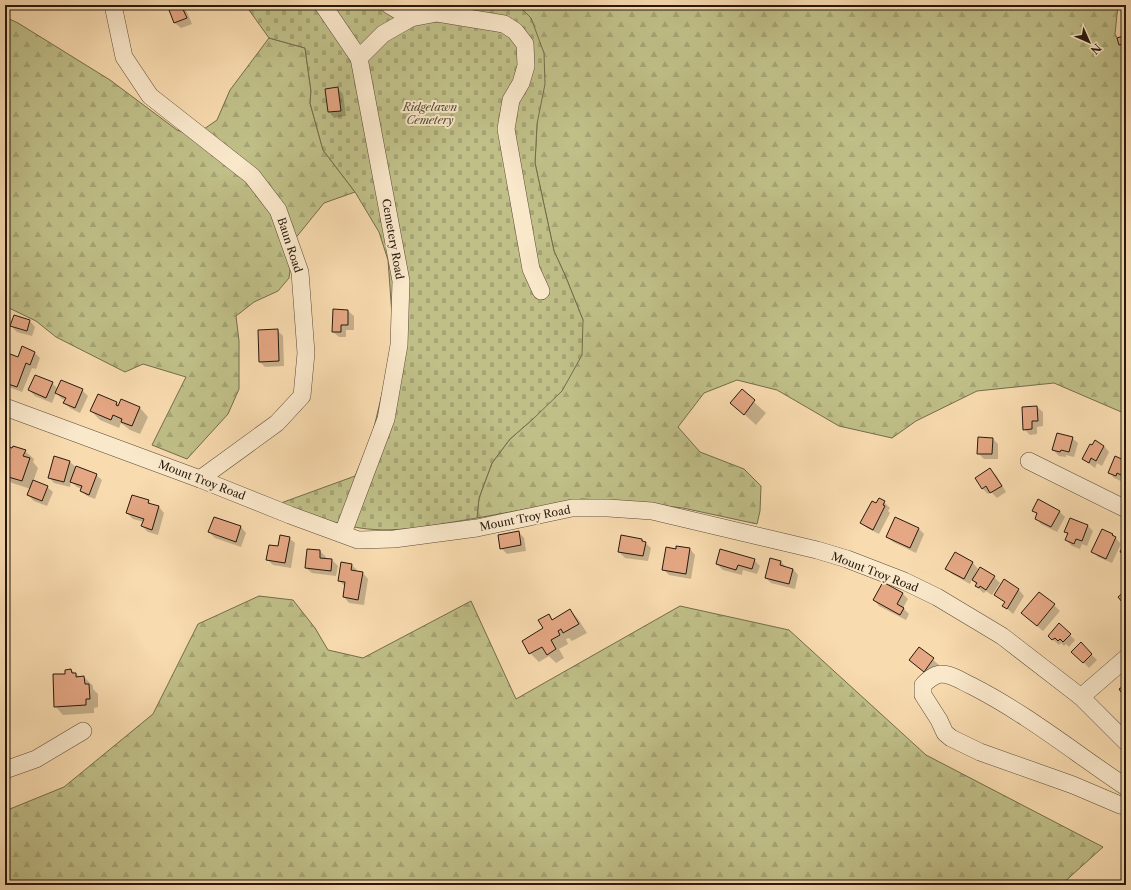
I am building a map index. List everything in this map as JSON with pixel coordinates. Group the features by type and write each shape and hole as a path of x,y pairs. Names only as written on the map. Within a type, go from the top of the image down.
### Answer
{"street":[{"name":"Baun Road","path":"113,5 124,57 150,96 252,176 278,210 300,272 306,353 302,396 277,423 200,479"},
{"path":"389,5 411,18"},
{"name":"Cemetery Road","path":"328,6 359,58 401,281 399,345 386,419 343,533"},
{"path":"359,58 383,34 411,18 437,14 504,24 515,31 525,44 526,66 521,82 511,100 506,129 531,269 541,291"},
{"name":"Mount Troy Road","path":"5,407 200,479 358,540 394,539 477,528 572,508 608,508 652,510 847,558 904,581 937,597 1002,636 1081,697 1126,742"},
{"path":"1029,461 1126,509"},
{"path":"1081,697 1126,658"},
{"path":"1126,787 1023,716 987,694 955,678 941,674 930,678 923,685 924,695 945,733 951,738 980,752 1073,785 1120,806 1126,806"},
{"path":"5,770 36,759 83,731"}],"green space":[{"name":"Ridgelawn Cemetery","path":"248,5 518,5 531,18 544,53 545,84 537,124 535,163 554,251 583,320 582,355 562,391 510,439 492,463 479,498 477,518 418,528 374,530 340,524 281,503 355,476 372,436 394,343 388,260 379,232 355,192 323,150 310,103 311,91 305,48 269,38 249,10"},
{"path":"518,5 1118,5 1115,34 1126,53 1126,414 1054,383 977,391 916,421 892,438 839,426 777,390 737,380 704,393 678,427 700,452 744,469 761,486 760,511 757,524 683,508 632,502 582,499 477,518 479,498 492,463 510,439 533,419 583,320 554,251 535,163 537,124 531,18"},
{"path":"5,17 18,23 110,80 177,130 194,136 217,120 230,90 269,38 305,48 311,91 310,103 323,150 355,192 324,203 294,240 289,278 278,291 254,302 236,316 239,341 239,389 228,414 187,459 152,445 186,377 143,364 125,372 56,337 36,321 5,306"},
{"path":"259,596 293,600 315,628 328,650 363,658 471,601 516,699 680,606 789,630 926,755 1103,847 1061,885 5,885 5,811 64,787 153,714 198,624"}],"building":[{"path":"181,5 187,18 174,23 169,10"},
{"path":"1126,35 1126,43 1119,45 1117,38"},
{"path":"338,87 341,111 328,112 325,89"},
{"path":"333,309 348,310 348,325 341,325 341,332 332,332"},
{"path":"14,315 30,320 27,331 10,326"},
{"path":"278,329 279,361 259,362 258,330"},
{"path":"22,346 35,352 30,365 26,363 17,387 5,383 5,366 10,354 18,357"},
{"path":"35,375 53,382 46,398 28,390"},
{"path":"61,380 83,389 75,408 63,403 66,398 55,393"},
{"path":"742,389 755,400 744,415 730,403"},
{"path":"98,394 117,402 116,405 118,406 121,399 140,407 132,426 121,422 122,419 113,415 111,420 90,411"},
{"path":"1037,406 1038,421 1032,421 1032,429 1023,430 1022,407"},
{"path":"1057,433 1073,437 1069,452 1052,450"},
{"path":"978,437 993,438 992,454 977,454"},
{"path":"1095,440 1104,446 1096,461 1091,458 1089,463 1082,459 1090,444 1092,445"},
{"path":"5,446 12,448 13,446 26,450 23,456 30,458 22,481 5,476"},
{"path":"54,456 70,461 64,482 48,478"},
{"path":"1115,456 1126,461 1126,468 1123,476 1117,473 1116,476 1108,473"},
{"path":"76,466 97,474 89,495 80,491 82,486 70,482"},
{"path":"990,468 1002,486 990,493 986,486 982,489 975,478"},
{"path":"33,480 48,486 42,501 27,495"},
{"path":"132,495 149,500 148,503 159,506 152,530 141,526 144,519 126,513"},
{"path":"879,498 885,501 883,505 885,506 873,530 860,523 872,501 876,503"},
{"path":"1038,499 1060,511 1051,527 1035,519 1037,513 1032,511"},
{"path":"214,517 241,526 236,542 208,532"},
{"path":"895,517 919,528 910,548 886,537"},
{"path":"1070,518 1088,525 1082,541 1076,539 1074,544 1065,540 1068,533 1064,532"},
{"path":"1102,529 1116,537 1106,559 1091,552"},
{"path":"519,531 521,545 500,549 498,535"},
{"path":"280,535 290,537 285,563 266,560 269,545 278,546"},
{"path":"621,535 642,539 642,541 646,542 643,556 618,552"},
{"path":"1126,540 1126,555 1120,552"},
{"path":"676,546 690,548 686,574 662,570 666,547 676,549"},
{"path":"307,549 320,550 320,558 332,559 331,571 305,568"},
{"path":"720,549 755,559 752,569 738,565 736,570 716,564"},
{"path":"955,552 973,562 964,579 945,569"},
{"path":"770,558 781,561 780,565 793,569 789,584 765,578"},
{"path":"341,562 352,564 351,570 363,572 358,600 343,597 345,582 338,581"},
{"path":"980,567 995,576 986,590 980,586 979,588 975,586 977,583 972,580"},
{"path":"1004,579 1019,589 1007,609 1002,606 1005,602 994,595"},
{"path":"883,582 903,593 897,604 904,608 900,615 873,600"},
{"path":"1126,590 1126,607 1118,597"},
{"path":"1039,592 1055,604 1037,626 1021,613"},
{"path":"570,609 579,624 563,633 561,629 558,631 560,635 551,640 556,649 547,655 542,647 529,654 522,641 543,628 538,620 549,614 552,620"},
{"path":"1059,623 1071,634 1063,642 1060,639 1058,641 1055,638 1052,640 1048,636"},
{"path":"1081,642 1092,654 1083,663 1071,652"},
{"path":"919,647 934,658 924,672 909,660"},
{"path":"71,669 72,673 76,673 76,677 84,676 85,684 89,684 90,699 86,699 86,705 54,707 53,674 65,674 65,670"},
{"path":"1125,685 1126,686 1126,699 1119,689"}]}
